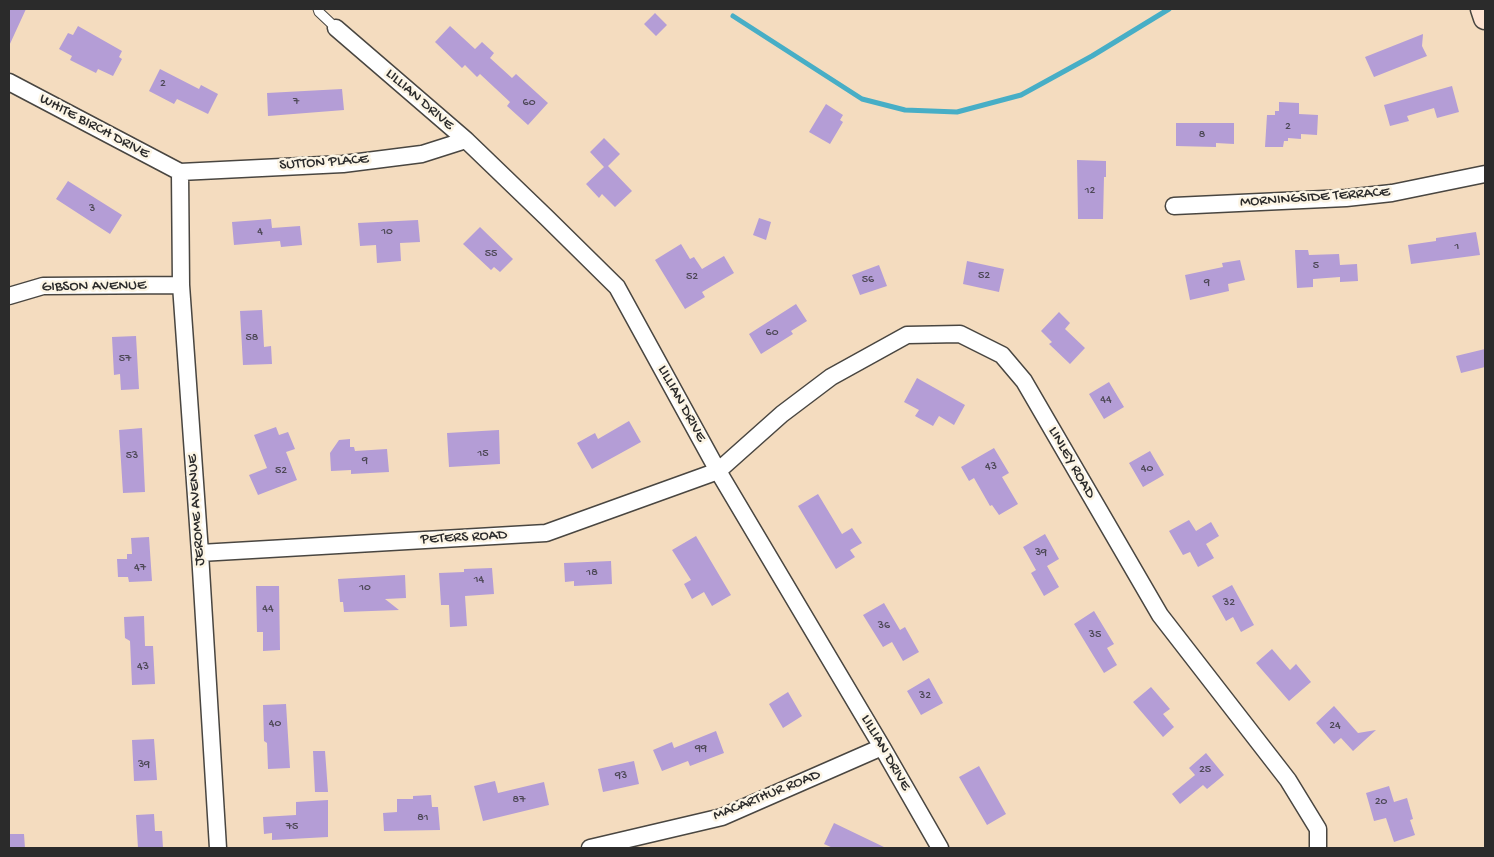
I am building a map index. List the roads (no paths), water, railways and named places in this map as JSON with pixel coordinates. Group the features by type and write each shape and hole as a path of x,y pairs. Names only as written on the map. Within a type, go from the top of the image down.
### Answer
{"main road":[{"path":"1482,9 1485,18"}],"street":[{"name":"LILLIAN DRIVE","path":"336,28 466,140 617,287 718,471 940,848"},
{"name":"WHITE BIRCH DRIVE","path":"9,82 180,172"},
{"name":"SUTTON PLACE","path":"180,172 343,164 422,154 466,140"},
{"name":"JEROME AVENUE","path":"180,172 181,285 218,848"},
{"name":"MORNINGSIDE TERRACE","path":"1174,206 1364,196 1392,193 1485,174"},
{"name":"GIBSON AVENUE","path":"9,296 43,286 181,285"},
{"name":"LINLEY ROAD","path":"718,471 782,414 831,377 906,335 960,334 1002,355 1024,381 1160,615 1288,780 1318,829 1318,848"},
{"name":"PETERS ROAD","path":"200,553 546,533 718,471"},
{"name":"MACARTHUR ROAD","path":"590,848 722,816 882,747"}],"lane":[{"path":"318,9 336,28"}],"waterway":[{"path":"733,16 862,99 905,110 957,112 1021,95 1092,56 1169,9"}]}
